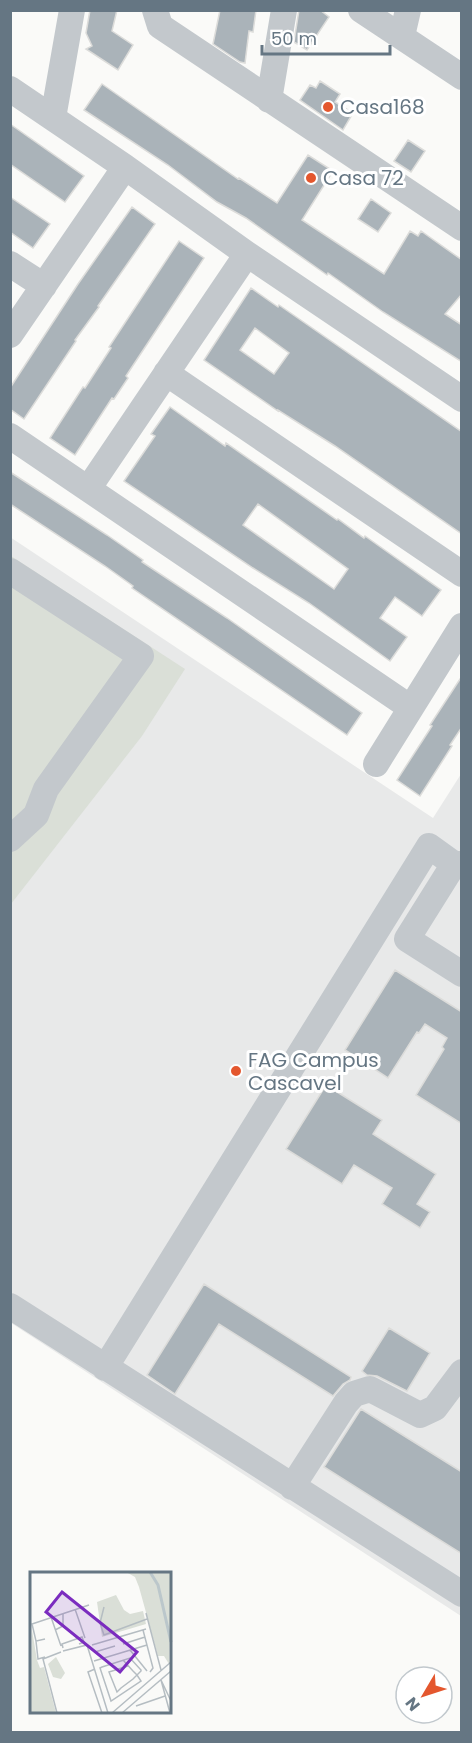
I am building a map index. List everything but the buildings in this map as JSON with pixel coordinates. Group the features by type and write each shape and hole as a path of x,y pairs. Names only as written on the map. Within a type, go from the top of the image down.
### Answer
{"street":[{"path":"53,118 72,10"},
{"path":"155,10 160,26 462,228"},
{"path":"269,100 284,10"},
{"path":"361,10 462,77"},
{"path":"402,36 408,10"},
{"path":"10,89 247,254 462,399"},
{"path":"10,335 125,167"},
{"path":"88,489 247,254"},
{"path":"10,264 44,286"},
{"path":"166,373 462,574"},
{"path":"10,436 411,708"},
{"path":"10,571 141,656 46,789 36,815 10,839"},
{"path":"376,764 462,626"},
{"path":"105,1368 429,846 458,864 407,939"},
{"path":"404,888 429,904"},
{"path":"382,922 462,974"},
{"path":"10,1306 462,1594"},
{"path":"292,1487 346,1402 354,1394 370,1389 420,1415 435,1408 462,1372"}],"shaded area":[{"name":"FAG Campus Cascavel","path":"10,537 433,818 461,774 461,1616 11,1323"},
{"path":"11,556 185,669 142,736 11,904"}],"place":[{"name":"Casa168","path":"328,107"},
{"name":"Casa 72","path":"311,178"},
{"name":"FAG Campus Cascavel","path":"236,1071"}]}
